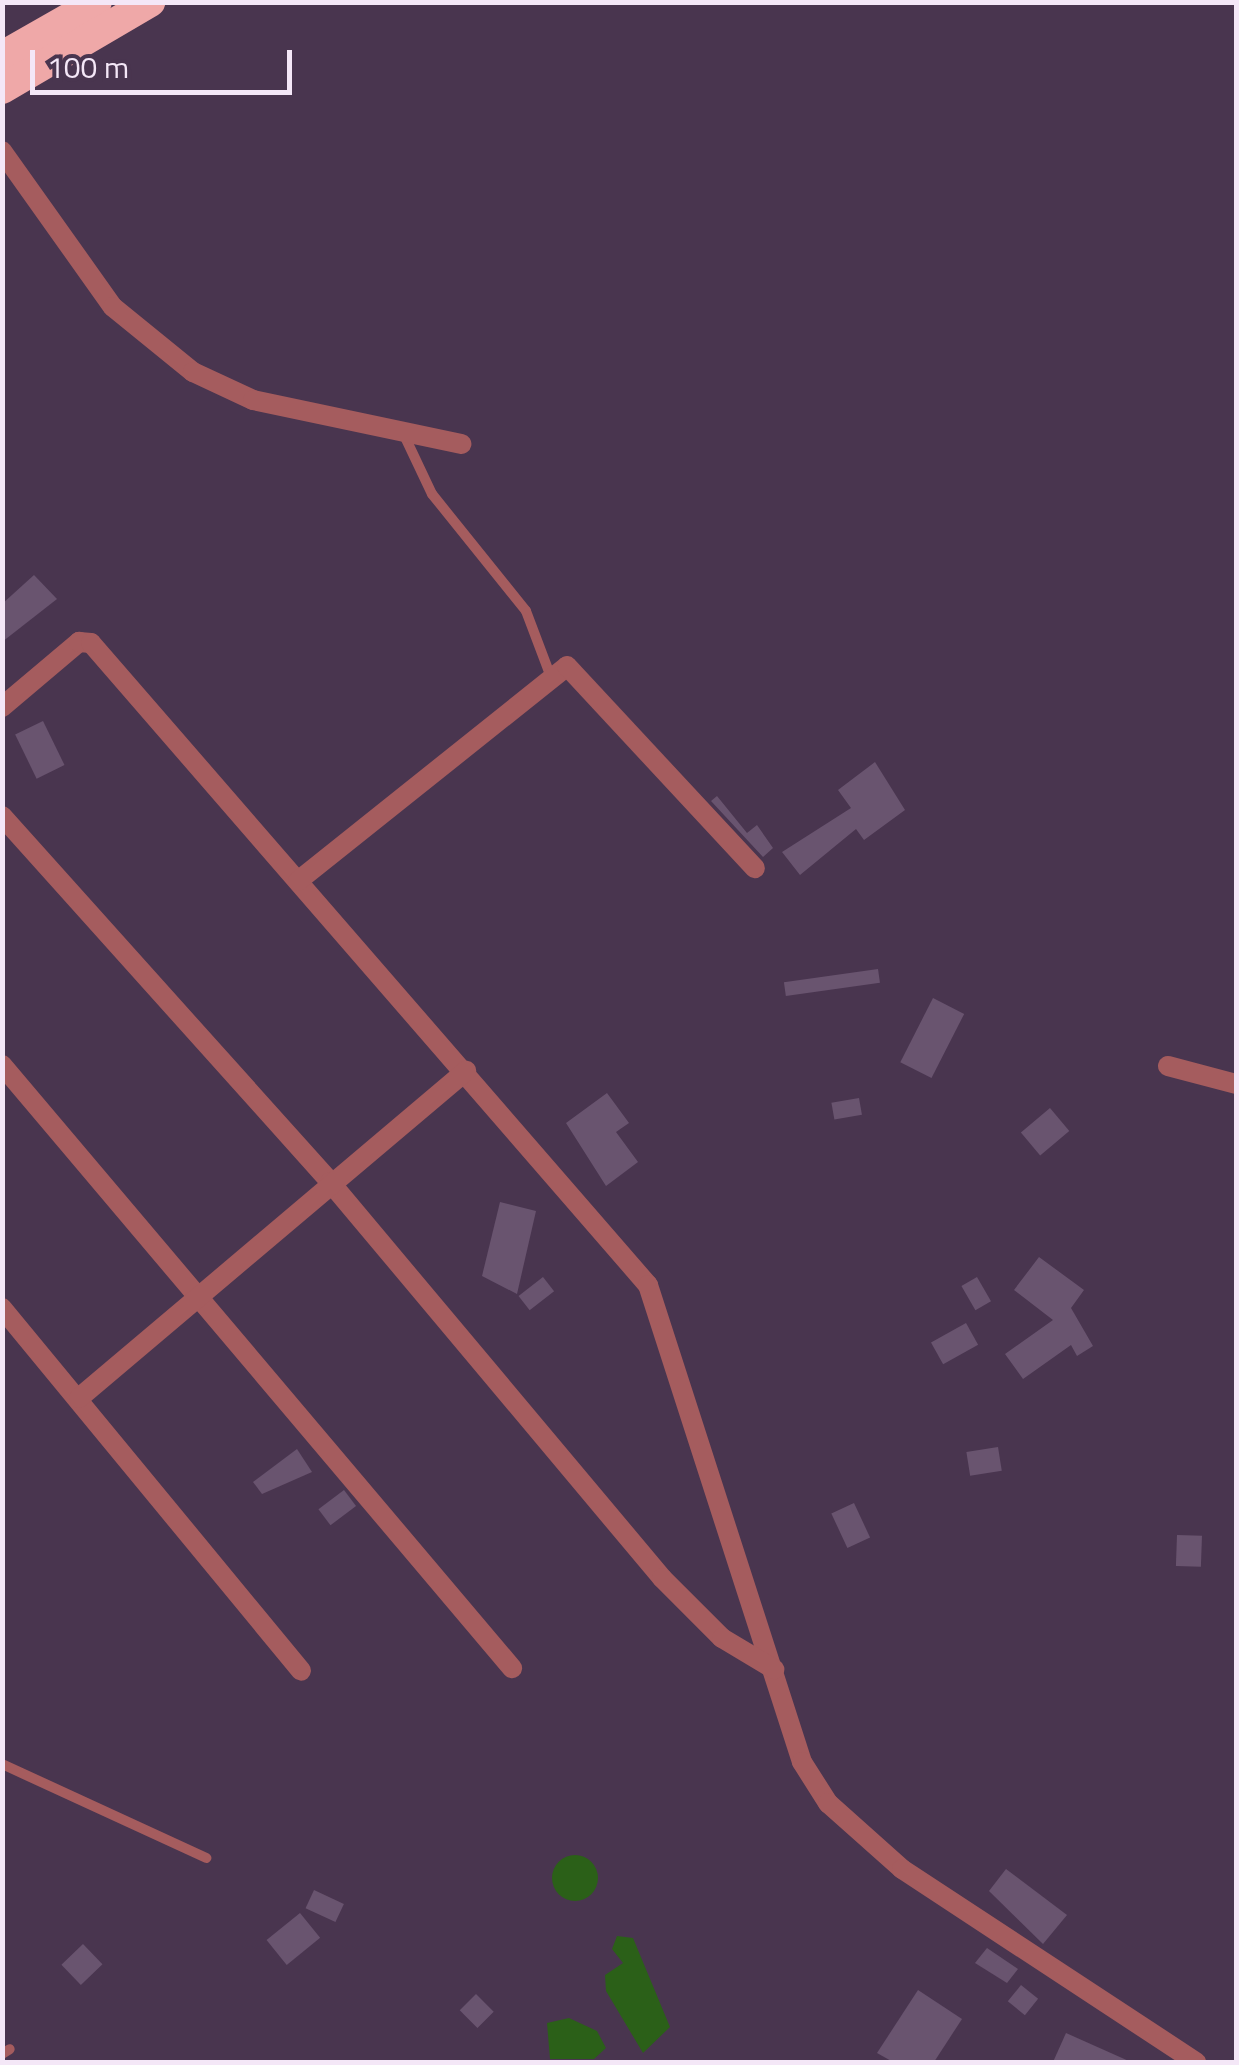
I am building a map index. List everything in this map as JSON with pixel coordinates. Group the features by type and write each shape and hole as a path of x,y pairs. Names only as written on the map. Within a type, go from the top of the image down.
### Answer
{"highway":[{"path":"2,56 96,2"},
{"path":"2,89 150,2"}],"street":[{"path":"7,158 113,307 155,347 254,400 405,437 461,444"},
{"path":"2,707 79,642 91,642 648,1285 802,1762 856,1832 1196,2062"},
{"path":"298,881 548,672 580,672 755,868"},
{"path":"2,816 330,1182 662,1578 722,1638 774,1668"},
{"path":"2,1065 203,1298 512,1668"},
{"path":"1168,1066 1236,1084"},
{"path":"79,1398 203,1298 330,1182 466,1071"},
{"path":"2,1308 301,1671"}],"lane":[{"path":"405,437 432,494 526,611 548,672"},
{"path":"2,1764 206,1858"}],"green space":[{"path":"575,1855 592,1861 598,1878 592,1895 575,1901 558,1895 552,1878 558,1861"},
{"path":"617,1936 633,1938 670,2027 643,2053 606,1991 605,1975 623,1963 612,1949"},
{"path":"569,2018 597,2031 606,2048 594,2059 550,2059 547,2023"}],"building":[{"path":"34,575 57,599 2,642 2,604"},
{"path":"43,721 64,765 37,779 15,735"},
{"path":"875,762 905,810 864,840 856,829 800,875 782,852 851,808 838,790"},
{"path":"717,796 747,833 757,825 773,848 763,857 711,801"},
{"path":"878,969 880,983 786,996 784,982"},
{"path":"933,998 964,1014 931,1078 900,1062"},
{"path":"607,1093 629,1123 616,1132 638,1162 606,1186 566,1123"},
{"path":"859,1098 862,1115 834,1120 831,1103"},
{"path":"1050,1108 1069,1131 1040,1155 1021,1132"},
{"path":"500,1202 536,1211 517,1294 482,1276"},
{"path":"1039,1257 1084,1290 1071,1308 1093,1346 1077,1356 1071,1345 1023,1379 1005,1354 1053,1320 1014,1290"},
{"path":"543,1277 554,1291 530,1310 519,1296"},
{"path":"977,1277 991,1301 975,1310 961,1286"},
{"path":"966,1323 978,1345 943,1364 931,1342"},
{"path":"998,1447 1002,1471 970,1476 966,1452"},
{"path":"297,1449 312,1472 262,1494 253,1482"},
{"path":"344,1490 356,1506 330,1525 318,1509"},
{"path":"854,1503 870,1537 847,1548 831,1514"},
{"path":"1177,1535 1202,1536 1201,1567 1176,1566"},
{"path":"1006,1869 1067,1915 1043,1944 989,1891"},
{"path":"314,1890 344,1904 335,1922 306,1908"},
{"path":"300,1913 320,1938 287,1965 267,1940"},
{"path":"83,1944 102,1964 81,1985 61,1965"},
{"path":"987,1948 1018,1969 1007,1983 975,1963"},
{"path":"1021,1985 1038,1999 1025,2015 1008,2001"},
{"path":"918,1990 962,2019 934,2062 893,2062 877,2053"},
{"path":"476,1994 494,2012 477,2028 460,2010"},
{"path":"1066,2033 1131,2062 1053,2062"}]}
